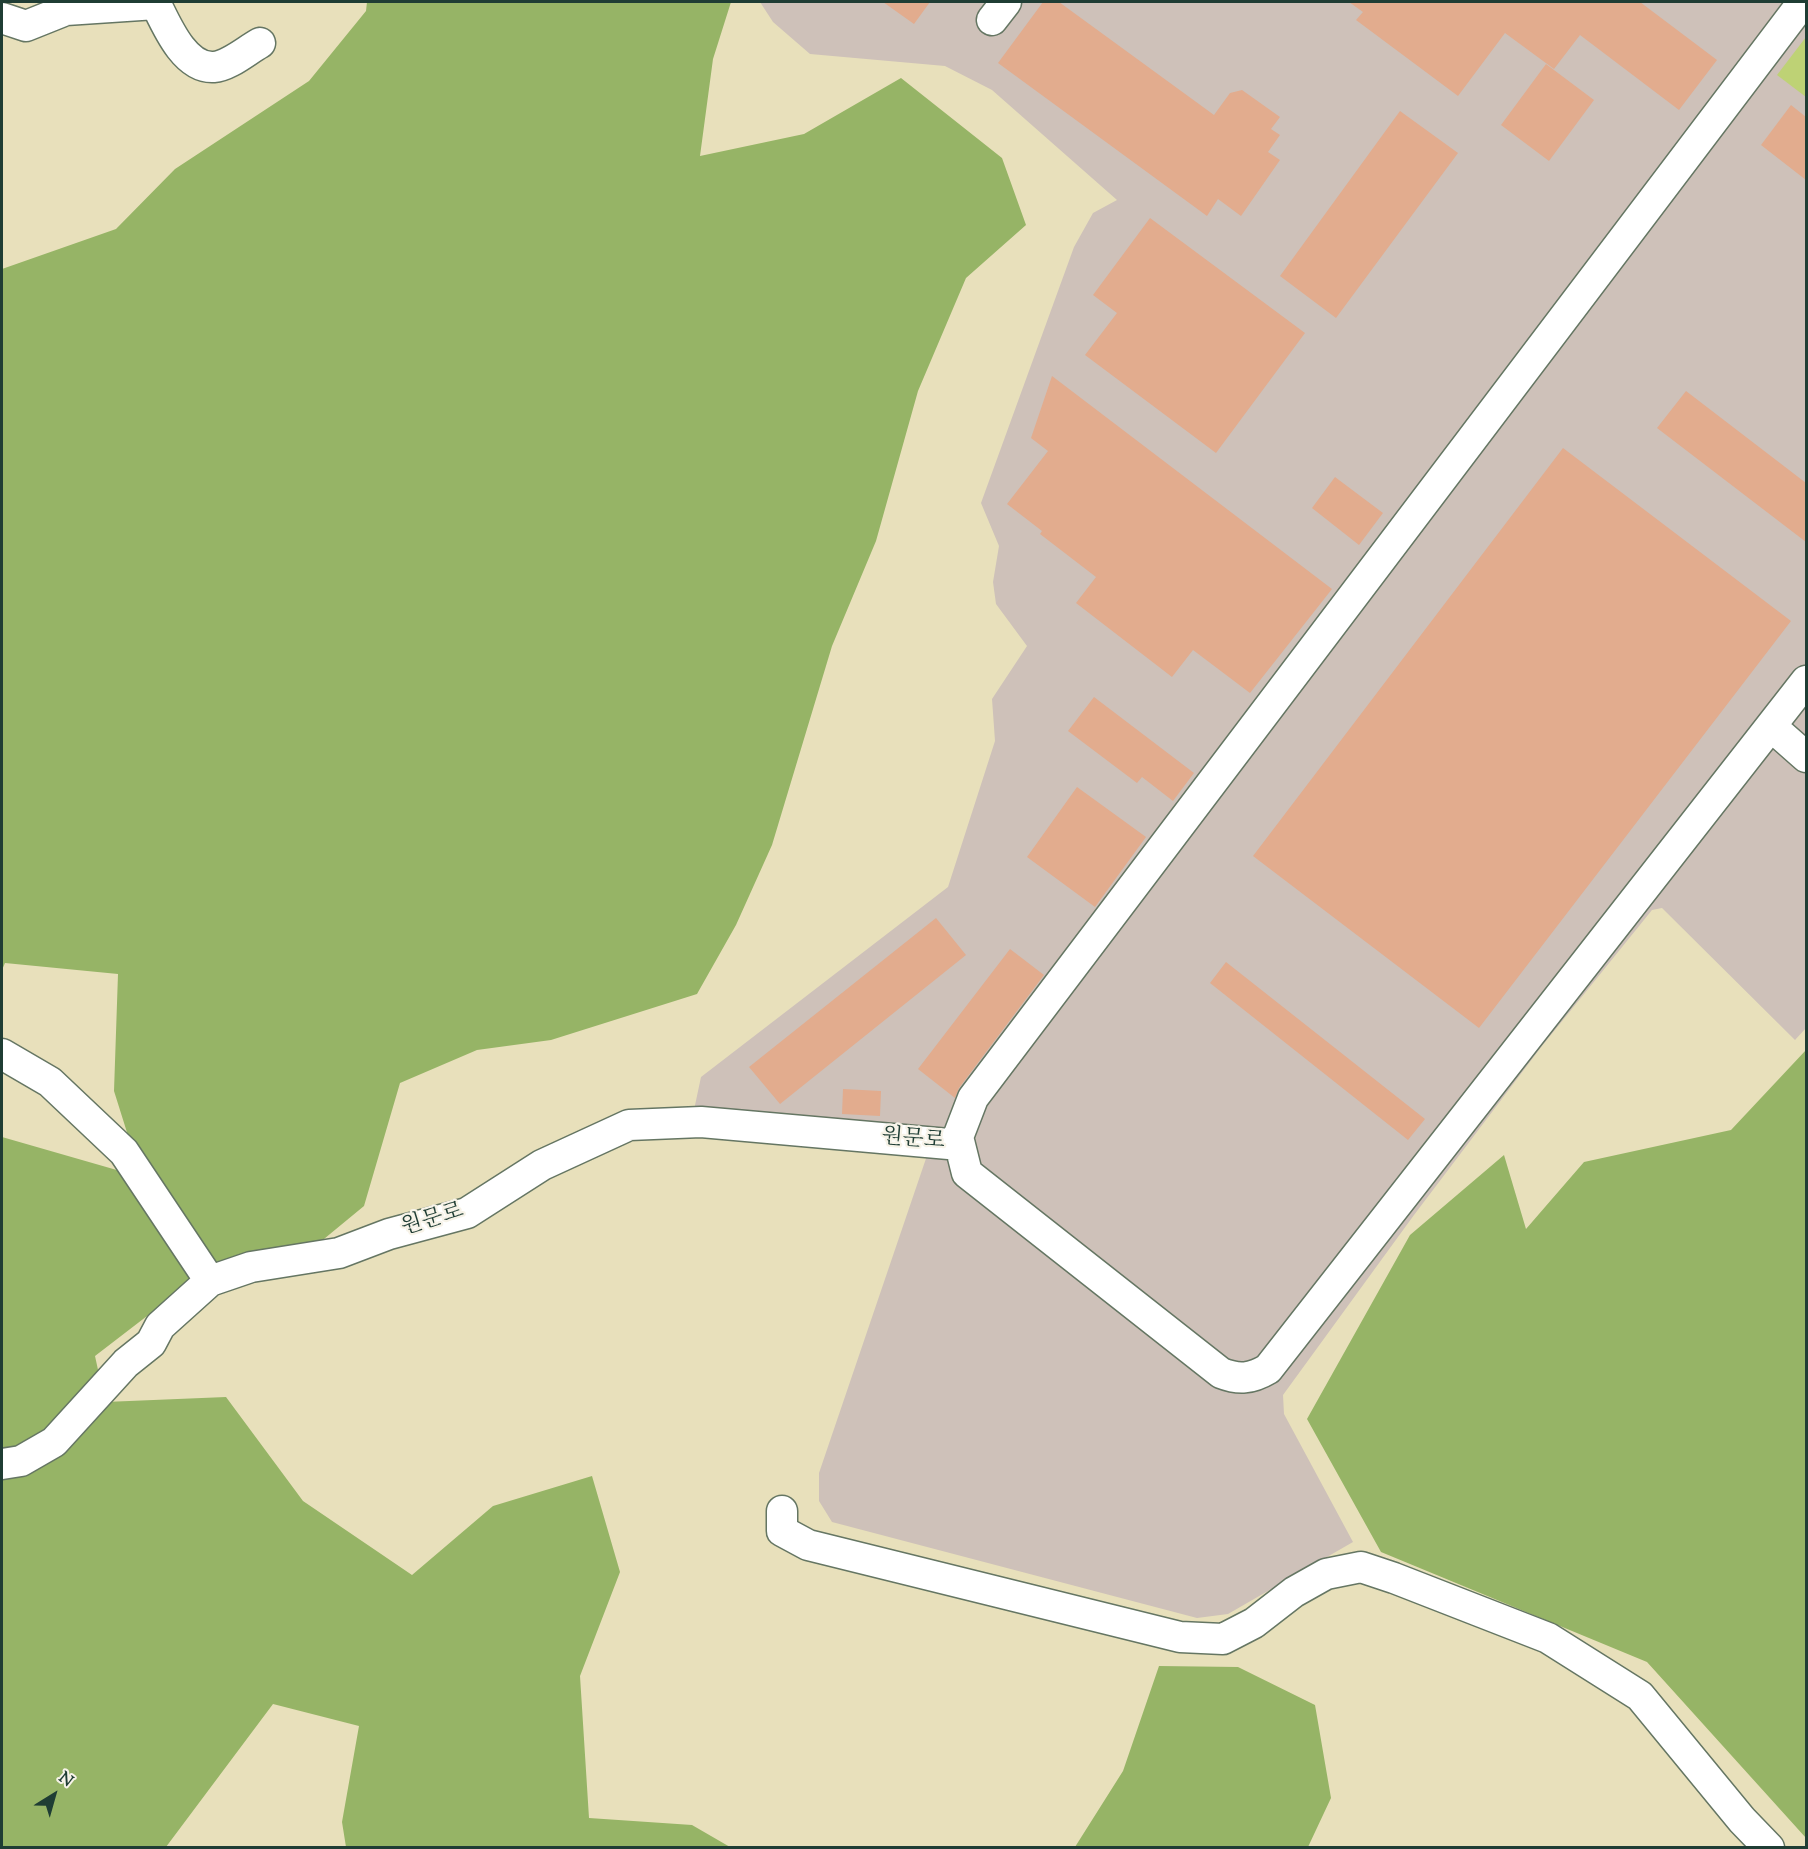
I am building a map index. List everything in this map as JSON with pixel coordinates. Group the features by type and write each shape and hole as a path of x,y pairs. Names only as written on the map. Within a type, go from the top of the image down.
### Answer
{"street":[{"path":"1803,2 973,1098 958,1137 967,1173 1221,1373 1237,1379 1255,1377 1268,1369 1312,1316 1806,681"},
{"path":"2,18 26,26 66,10 155,3 181,48 198,64 215,67 260,43"},
{"path":"1772,727 1806,757"},
{"path":"2,1054 50,1082 124,1152 210,1281"},
{"name":"원문로","path":"2,1464 21,1461 54,1442 126,1363 151,1343 160,1326 210,1281 251,1267 339,1253 389,1234 467,1213 542,1165 629,1125 701,1122 960,1145"},
{"path":"782,1510 782,1531 808,1545 1180,1637 1223,1639 1254,1623 1294,1592 1326,1574 1361,1567 1394,1578 1548,1638 1640,1696 1742,1820 1769,1848"}],"shaded area":[{"path":"760,2 1806,2 1806,1028 1795,1040 1662,908 1652,910 1542,1046 1414,1215 1283,1395 1284,1414 1353,1542 1228,1614 1197,1618 832,1522 819,1501 819,1473 935,1132 694,1110 701,1077 948,887 995,741 992,699 1027,646 996,604 993,582 999,546 981,503 1074,247 1093,213 1117,200 992,90 945,66 810,54 773,22"}],"green space":[{"path":"367,2 731,2 713,59 700,156 804,134 901,78 1002,158 1026,225 966,278 918,391 876,541 832,646 772,845 736,925 697,994 551,1040 477,1050 400,1083 364,1206 313,1248 203,1273 95,1356 105,1402 226,1397 303,1501 412,1575 493,1506 592,1476 620,1572 580,1676 589,1818 692,1825 730,1847 346,1847 342,1822 359,1726 273,1704 166,1847 2,1847 2,1137 141,1177 114,1091 118,974 5,963 2,970 2,269 116,229 175,169 309,81 366,11"},
{"path":"1806,37 1806,97 1777,75"},
{"path":"1806,1050 1806,1838 1647,1662 1381,1552 1307,1419 1410,1235 1504,1155 1526,1229 1584,1162 1731,1130"},
{"path":"1159,1666 1238,1667 1315,1705 1331,1798 1308,1847 1075,1847 1123,1771"}],"building":[{"path":"883,2 930,2 914,24"},
{"path":"1043,2 1059,2 1214,115 1230,93 1242,90 1280,117 1271,129 1280,135 1268,152 1280,160 1241,216 1218,199 1207,216 998,63"},
{"path":"1349,2 1640,2 1717,60 1679,110 1580,35 1554,69 1505,33 1458,96 1356,20 1363,12"},
{"path":"1546,64 1594,100 1549,161 1501,125"},
{"path":"1791,105 1806,117 1806,180 1761,145"},
{"path":"1400,111 1458,153 1336,318 1280,276"},
{"path":"1150,218 1305,333 1216,453 1085,355 1117,313 1093,295"},
{"path":"1052,376 1332,589 1250,693 1193,650 1172,677 1076,603 1096,577 1040,534 1042,531 1007,504 1048,451 1031,438"},
{"path":"1686,391 1806,483 1806,542 1657,428"},
{"path":"1563,448 1791,621 1479,1028 1253,856"},
{"path":"1335,477 1383,513 1359,545 1312,508"},
{"path":"1094,697 1194,773 1173,801 1142,777 1137,783 1068,731"},
{"path":"1077,787 1146,837 1095,907 1027,857"},
{"path":"936,918 966,955 780,1104 749,1067"},
{"path":"1010,949 1044,975 959,1088 955,1098 918,1069"},
{"path":"1226,962 1425,1119 1408,1140 1210,983"},
{"path":"843,1089 881,1091 880,1116 842,1114"}]}
